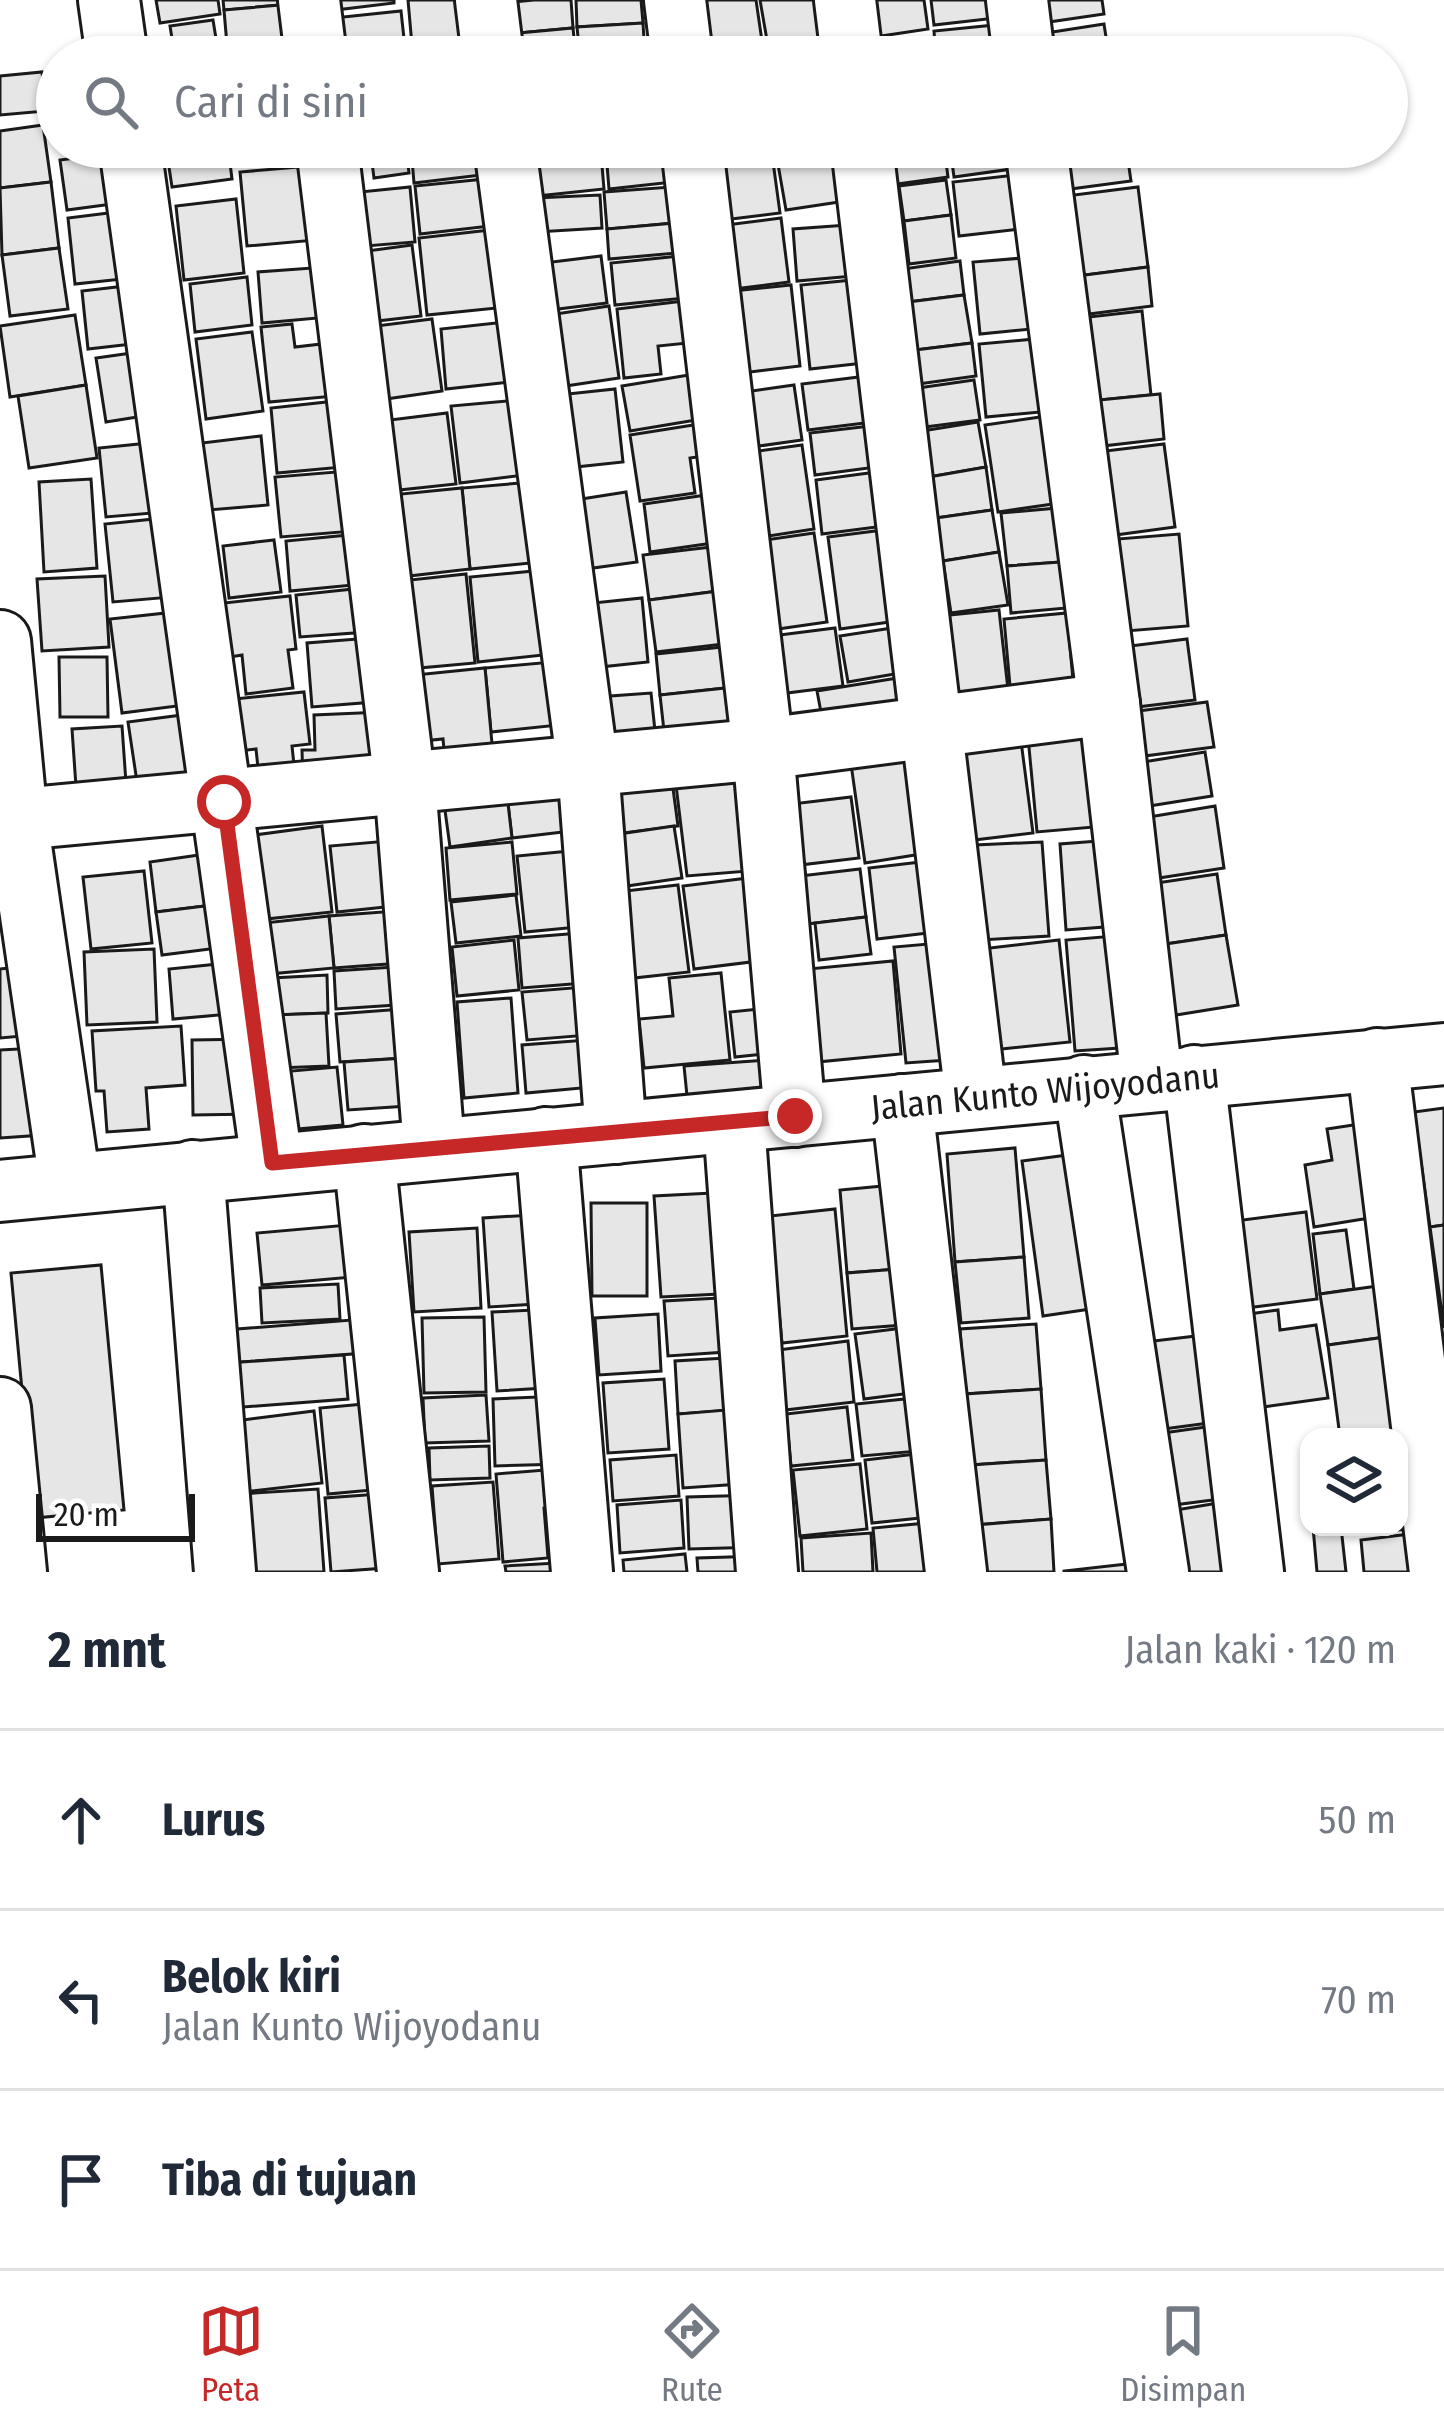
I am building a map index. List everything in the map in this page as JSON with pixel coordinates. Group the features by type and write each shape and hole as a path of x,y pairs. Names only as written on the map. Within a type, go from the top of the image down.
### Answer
{"street":[{"path":"109,0 114,36"},
{"path":"309,0 313,36"},
{"path":"486,0 491,36"},
{"path":"675,0 679,36"},
{"path":"845,0 849,36"},
{"path":"1017,0 1021,36"},
{"path":"133,168 272,1163"},
{"path":"330,168 404,784 434,1147"},
{"path":"509,168 588,767 616,1132"},
{"path":"694,168 763,749 795,1116"},
{"path":"864,168 976,1098"},
{"path":"1039,168 1109,704 1253,1572"},
{"path":"0,641 9,820 70,1183"},
{"path":"9,820 763,749 1109,704"},
{"name":"Jalan Kunto Wijoyodanu","path":"0,1191 1444,1054"},
{"path":"1377,1059 1441,1572"},
{"path":"1084,1086 1159,1572"},
{"path":"902,1105 956,1572"},
{"path":"734,1123 767,1572"},
{"path":"546,1138 582,1572"},
{"path":"364,1155 408,1572"},
{"path":"193,1171 225,1572"},
{"path":"0,1408 16,1572"}],"building":[{"path":"156,0 218,0 220,14 160,23"},
{"path":"223,0 291,0 292,4 224,10"},
{"path":"317,0 394,0 394,3 319,12"},
{"path":"408,0 472,0 476,36 411,36"},
{"path":"571,0 573,28 508,34 504,3"},
{"path":"576,0 641,0 643,23 577,27"},
{"path":"690,0 756,0 761,36 696,36"},
{"path":"760,0 834,0 839,34 766,36"},
{"path":"862,0 924,0 928,29 868,36"},
{"path":"931,0 994,0 996,18 934,25"},
{"path":"1046,0 1102,0 1104,14 1049,22"},
{"path":"292,4 294,36 226,36 224,10"},
{"path":"401,11 404,36 326,36 324,19"},
{"path":"213,20 216,36 172,36 170,26"},
{"path":"643,23 644,36 578,36 577,27"},
{"path":"1005,24 1006,36 934,36 934,31"},
{"path":"1104,24 1106,36 1046,36"},
{"path":"573,28 574,36 508,36"},
{"path":"36,73 36,112 0,115 0,76"},
{"path":"36,126 36,168 49,168 51,182 0,188 0,131"},
{"path":"61,168 115,168 120,203 67,210"},
{"path":"169,168 231,168 232,179 172,187"},
{"path":"310,168 316,240 247,246 240,172"},
{"path":"373,168 408,168 409,173 374,178"},
{"path":"413,168 498,168 498,173 414,183"},
{"path":"535,168 602,168 604,189 537,196"},
{"path":"607,168 671,168 673,182 609,189"},
{"path":"708,168 774,168 780,213 715,221"},
{"path":"779,168 854,168 859,199 786,210"},
{"path":"888,168 947,168 948,177 890,185"},
{"path":"953,168 1019,168 954,177"},
{"path":"1060,168 1129,168 1131,181 1063,190"},
{"path":"1024,174 1030,228 959,236 953,182"},
{"path":"495,178 499,225 420,234 415,186"},
{"path":"946,180 951,215 904,221 899,186"},
{"path":"51,182 59,248 2,255 0,188"},
{"path":"410,187 415,242 366,246 360,192"},
{"path":"671,187 675,223 607,229 604,192"},
{"path":"1138,187 1148,267 1077,276 1066,196"},
{"path":"600,195 602,228 537,232 535,198"},
{"path":"236,199 244,273 184,280 176,206"},
{"path":"125,211 132,278 75,284 68,218"},
{"path":"951,215 956,258 909,264 904,221"},
{"path":"781,218 789,282 726,290 718,226"},
{"path":"675,223 677,253 609,259 607,229"},
{"path":"861,224 865,275 797,281 793,229"},
{"path":"499,229 507,307 427,315 419,238"},
{"path":"412,245 421,316 377,321 367,251"},
{"path":"59,248 68,309 10,316 2,255"},
{"path":"601,256 607,303 550,310 544,263"},
{"path":"680,256 685,298 615,305 611,263"},
{"path":"1035,257 1042,328 980,334 973,262"},
{"path":"960,261 964,295 900,303 896,270"},
{"path":"326,267 329,317 262,323 258,272"},
{"path":"1148,267 1152,306 1081,315 1077,276"},
{"path":"247,277 252,325 195,332 190,284"},
{"path":"863,279 873,362 810,369 801,285"},
{"path":"134,285 141,343 88,349 82,291"},
{"path":"791,285 800,366 734,374 724,292"},
{"path":"964,295 972,343 907,351 900,303"},
{"path":"684,301 688,343 658,346 661,374 624,378 617,309"},
{"path":"609,306 619,378 559,387 549,315"},
{"path":"1142,311 1151,395 1089,401 1080,318"},
{"path":"75,315 86,385 10,397 0,326"},
{"path":"432,319 442,391 386,399 376,326"},
{"path":"514,321 520,381 446,389 441,329"},
{"path":"292,324 295,347 330,343 335,396 269,402 261,327"},
{"path":"252,332 263,411 206,419 196,339"},
{"path":"1045,338 1052,411 986,417 979,344"},
{"path":"972,343 976,376 911,385 907,351"},
{"path":"146,351 156,414 106,422 96,358"},
{"path":"695,374 702,419 630,431 622,386"},
{"path":"875,375 881,421 808,430 802,384"},
{"path":"974,380 980,420 917,428 911,389"},
{"path":"86,385 97,458 29,468 18,396"},
{"path":"794,385 802,440 745,448 738,393"},
{"path":"615,389 623,462 566,468 558,395"},
{"path":"1160,394 1164,439 1094,447 1089,401"},
{"path":"517,400 525,475 460,483 451,406"},
{"path":"336,401 343,467 277,473 271,408"},
{"path":"447,413 456,484 399,490 390,420"},
{"path":"1047,416 1060,503 998,512 985,425"},
{"path":"978,422 986,467 929,477 922,431"},
{"path":"706,423 711,455 690,458 695,493 640,501 630,435"},
{"path":"879,425 884,466 815,475 810,433"},
{"path":"261,436 268,505 209,510 202,443"},
{"path":"159,442 165,512 106,517 99,448"},
{"path":"1164,444 1175,527 1108,536 1097,452"},
{"path":"802,445 814,529 756,538 744,453"},
{"path":"986,467 992,510 936,518 929,477"},
{"path":"348,471 354,531 281,537 275,477"},
{"path":"884,471 892,525 822,534 816,480"},
{"path":"91,479 97,568 44,572 39,482"},
{"path":"533,482 541,562 470,569 462,488"},
{"path":"462,488 470,569 409,576 401,494"},
{"path":"626,492 637,562 586,569 575,500"},
{"path":"713,494 720,542 650,552 644,504"},
{"path":"1069,507 1074,561 1007,566 1001,513"},
{"path":"992,510 999,552 943,561 936,518"},
{"path":"164,518 172,597 113,602 105,524"},
{"path":"891,529 904,620 840,629 828,537"},
{"path":"814,533 827,622 764,631 751,542"},
{"path":"359,534 364,584 290,591 286,541"},
{"path":"1179,534 1188,626 1114,632 1105,540"},
{"path":"274,540 281,592 229,598 223,546"},
{"path":"720,546 726,590 649,600 643,555"},
{"path":"999,552 1008,605 951,613 943,561"},
{"path":"1074,561 1078,607 1011,613 1007,566"},
{"path":"544,570 553,654 478,662 470,577"},
{"path":"466,574 475,663 419,668 410,580"},
{"path":"105,576 109,647 42,651 37,579"},
{"path":"363,588 367,632 300,637 296,595"},
{"path":"726,590 732,643 656,652 649,600"},
{"path":"290,596 296,649 288,650 293,688 246,694 242,655 230,657 224,603"},
{"path":"642,598 648,662 600,667 593,603"},
{"path":"999,610 1010,707 951,713 940,616"},
{"path":"166,613 177,706 122,713 110,619"},
{"path":"1067,613 1073,680 1010,686 1004,619"},
{"path":"905,626 912,671 848,682 840,636"},
{"path":"835,628 843,686 763,696 756,638"},
{"path":"370,638 374,702 312,707 307,643"},
{"path":"1187,639 1195,700 1137,707 1130,646"},
{"path":"732,646 735,687 660,695 656,654"},
{"path":"59,657 107,657 108,717 60,717"},
{"path":"552,662 559,725 491,732 485,668"},
{"path":"485,668 494,765 446,770 443,739 412,742 405,676"},
{"path":"916,675 921,713 824,728 817,691"},
{"path":"735,687 741,742 666,749 660,695"},
{"path":"304,692 310,744 292,746 296,784 260,787 256,749 229,752 225,700"},
{"path":"651,693 657,750 602,756 597,697"},
{"path":"1207,702 1214,747 1129,758 1123,713"},
{"path":"382,712 385,781 303,784 302,750 315,750 314,715"},
{"path":"182,715 193,795 140,802 128,722"},
{"path":"122,726 127,797 77,801 72,729"},
{"path":"1097,731 1106,826 1037,832 1028,737"},
{"path":"1021,741 1033,833 974,840 962,749"},
{"path":"1205,752 1212,796 1143,807 1137,763"},
{"path":"919,754 934,852 865,863 851,764"},
{"path":"739,771 749,871 687,876 675,777"},
{"path":"672,781 678,826 616,834 610,789"},
{"path":"574,787 580,830 512,838 507,795"},
{"path":"507,795 512,838 450,847 444,803"},
{"path":"851,797 859,858 800,865 792,804"},
{"path":"1215,806 1224,868 1159,878 1149,817"},
{"path":"322,826 332,912 266,919 255,835"},
{"path":"674,826 682,878 627,886 619,834"},
{"path":"399,840 405,905 337,912 330,846"},
{"path":"1111,840 1117,926 1066,930 1060,844"},
{"path":"512,842 517,894 450,900 446,848"},
{"path":"1042,842 1049,936 981,940 975,845"},
{"path":"581,850 589,926 525,932 517,856"},
{"path":"213,853 221,904 156,912 150,862"},
{"path":"938,860 945,931 877,939 869,868"},
{"path":"860,869 866,917 807,924 800,876"},
{"path":"144,871 152,943 91,949 83,877"},
{"path":"1217,874 1226,935 1159,945 1150,884"},
{"path":"756,877 767,960 694,969 683,886"},
{"path":"678,885 689,972 634,978 625,891"},
{"path":"516,895 521,936 456,943 451,902"},
{"path":"221,904 226,947 162,955 156,912"},
{"path":"396,911 401,963 334,968 329,916"},
{"path":"329,916 334,968 269,974 264,923"},
{"path":"866,917 871,954 819,960 815,923"},
{"path":"593,932 597,982 522,988 518,938"},
{"path":"1126,935 1135,1047 1075,1051 1066,940"},
{"path":"1226,935 1238,1005 1170,1016 1159,945"},
{"path":"514,940 519,990 457,996 452,947"},
{"path":"1059,940 1070,1042 992,1050 981,949"},
{"path":"951,942 962,1059 906,1063 894,947"},
{"path":"154,949 157,1022 87,1025 84,952"},
{"path":"893,961 901,1054 817,1062 808,969"},
{"path":"238,962 242,1013 173,1019 169,969"},
{"path":"27,966 34,1035 0,1038 0,969"},
{"path":"409,966 412,1004 336,1009 334,971"},
{"path":"721,973 730,1060 644,1068 639,1019 673,1016 669,978"},
{"path":"327,975 328,1013 274,1015 272,978"},
{"path":"597,986 602,1034 527,1040 522,992"},
{"path":"511,998 518,1093 464,1098 457,1002"},
{"path":"779,1007 783,1052 735,1057 730,1012"},
{"path":"416,1008 420,1057 340,1062 336,1014"},
{"path":"326,1013 329,1066 277,1068 274,1015"},
{"path":"181,1026 185,1085 146,1088 149,1129 107,1132 104,1091 96,1091 92,1031"},
{"path":"253,1039 255,1114 193,1115 192,1040"},
{"path":"600,1039 604,1086 526,1093 522,1045"},
{"path":"37,1048 43,1135 0,1138 0,1050"},
{"path":"420,1057 423,1105 348,1110 344,1062"},
{"path":"783,1059 785,1098 688,1106 684,1066"},
{"path":"337,1067 343,1125 286,1130 280,1072"},
{"path":"1444,1108 1444,1225 1430,1227 1414,1112"},
{"path":"1373,1122 1388,1215 1314,1227 1305,1165 1332,1160 1327,1129"},
{"path":"1015,1148 1024,1257 955,1262 947,1154"},
{"path":"1090,1152 1111,1306 1043,1316 1022,1161"},
{"path":"904,1184 911,1268 847,1273 840,1190"},
{"path":"732,1192 739,1293 661,1297 654,1196"},
{"path":"591,1203 647,1203 647,1296 592,1296"},
{"path":"835,1209 847,1336 782,1343 770,1216"},
{"path":"1306,1212 1317,1299 1246,1308 1235,1221"},
{"path":"548,1214 554,1303 489,1307 483,1218"},
{"path":"359,1224 364,1276 262,1285 257,1233"},
{"path":"1444,1225 1444,1328 1430,1227"},
{"path":"477,1228 481,1308 414,1312 409,1232"},
{"path":"1346,1230 1354,1289 1320,1294 1313,1234"},
{"path":"1024,1257 1029,1318 961,1323 955,1262"},
{"path":"101,1265 124,1510 34,1518 11,1273"},
{"path":"911,1268 916,1324 852,1329 847,1273"},
{"path":"338,1284 340,1319 262,1323 260,1288"},
{"path":"1392,1284 1400,1335 1328,1345 1320,1294"},
{"path":"738,1297 741,1351 668,1356 664,1301"},
{"path":"556,1309 562,1387 497,1391 492,1312"},
{"path":"1278,1310 1280,1330 1316,1325 1328,1398 1263,1407 1249,1314"},
{"path":"658,1314 661,1371 599,1375 595,1318"},
{"path":"484,1317 486,1392 424,1393 422,1318"},
{"path":"377,1318 380,1352 228,1363 225,1330"},
{"path":"1036,1324 1041,1389 965,1394 960,1329"},
{"path":"919,1326 927,1391 864,1399 855,1334"},
{"path":"1213,1334 1224,1421 1156,1430 1145,1342"},
{"path":"1400,1335 1412,1431 1339,1428 1328,1345"},
{"path":"848,1341 854,1402 785,1410 778,1350"},
{"path":"344,1355 348,1399 231,1408 228,1363"},
{"path":"743,1357 746,1409 678,1414 675,1361"},
{"path":"664,1379 669,1449 608,1453 603,1383"},
{"path":"1041,1389 1046,1460 971,1465 965,1394"},
{"path":"486,1395 489,1441 425,1443 423,1398"},
{"path":"562,1396 564,1464 495,1466 493,1399"},
{"path":"924,1397 930,1450 862,1456 856,1404"},
{"path":"386,1402 394,1488 328,1494 320,1408"},
{"path":"847,1407 853,1460 791,1466 786,1414"},
{"path":"750,1408 755,1483 683,1488 678,1414"},
{"path":"314,1411 322,1483 243,1492 235,1421"},
{"path":"1227,1424 1236,1497 1166,1506 1156,1434"},
{"path":"489,1446 490,1478 430,1480 429,1448"},
{"path":"933,1452 940,1516 872,1523 865,1460"},
{"path":"676,1455 679,1496 613,1501 610,1460"},
{"path":"1046,1460 1051,1519 975,1525 971,1465"},
{"path":"860,1464 867,1529 800,1536 793,1470"},
{"path":"570,1468 573,1505 544,1508 548,1558 503,1562 496,1474"},
{"path":"493,1482 499,1559 438,1564 432,1486"},
{"path":"1408,1485 1422,1528 1408,1529"},
{"path":"318,1489 324,1572 246,1572 240,1494"},
{"path":"393,1493 399,1567 331,1572 325,1498"},
{"path":"759,1495 762,1547 689,1549 687,1497"},
{"path":"681,1500 684,1548 620,1553 617,1505"},
{"path":"1230,1501 1241,1572 1174,1572 1164,1512"},
{"path":"1051,1519 1054,1572 979,1572 975,1525"},
{"path":"938,1522 943,1572 877,1572 873,1528"},
{"path":"871,1533 873,1572 803,1572 801,1538"},
{"path":"1418,1533 1423,1572 1364,1572 1361,1540"},
{"path":"1314,1536 1342,1536 1346,1572 1317,1572"},
{"path":"685,1554 687,1572 624,1572 623,1560"},
{"path":"762,1556 763,1572 698,1572 697,1558"},
{"path":"575,1562 576,1572 506,1572 505,1566"},
{"path":"1145,1562 1146,1572 1064,1572 1064,1571"}],"route":[{"path":"224,802 272,1163 795,1116"}]}
